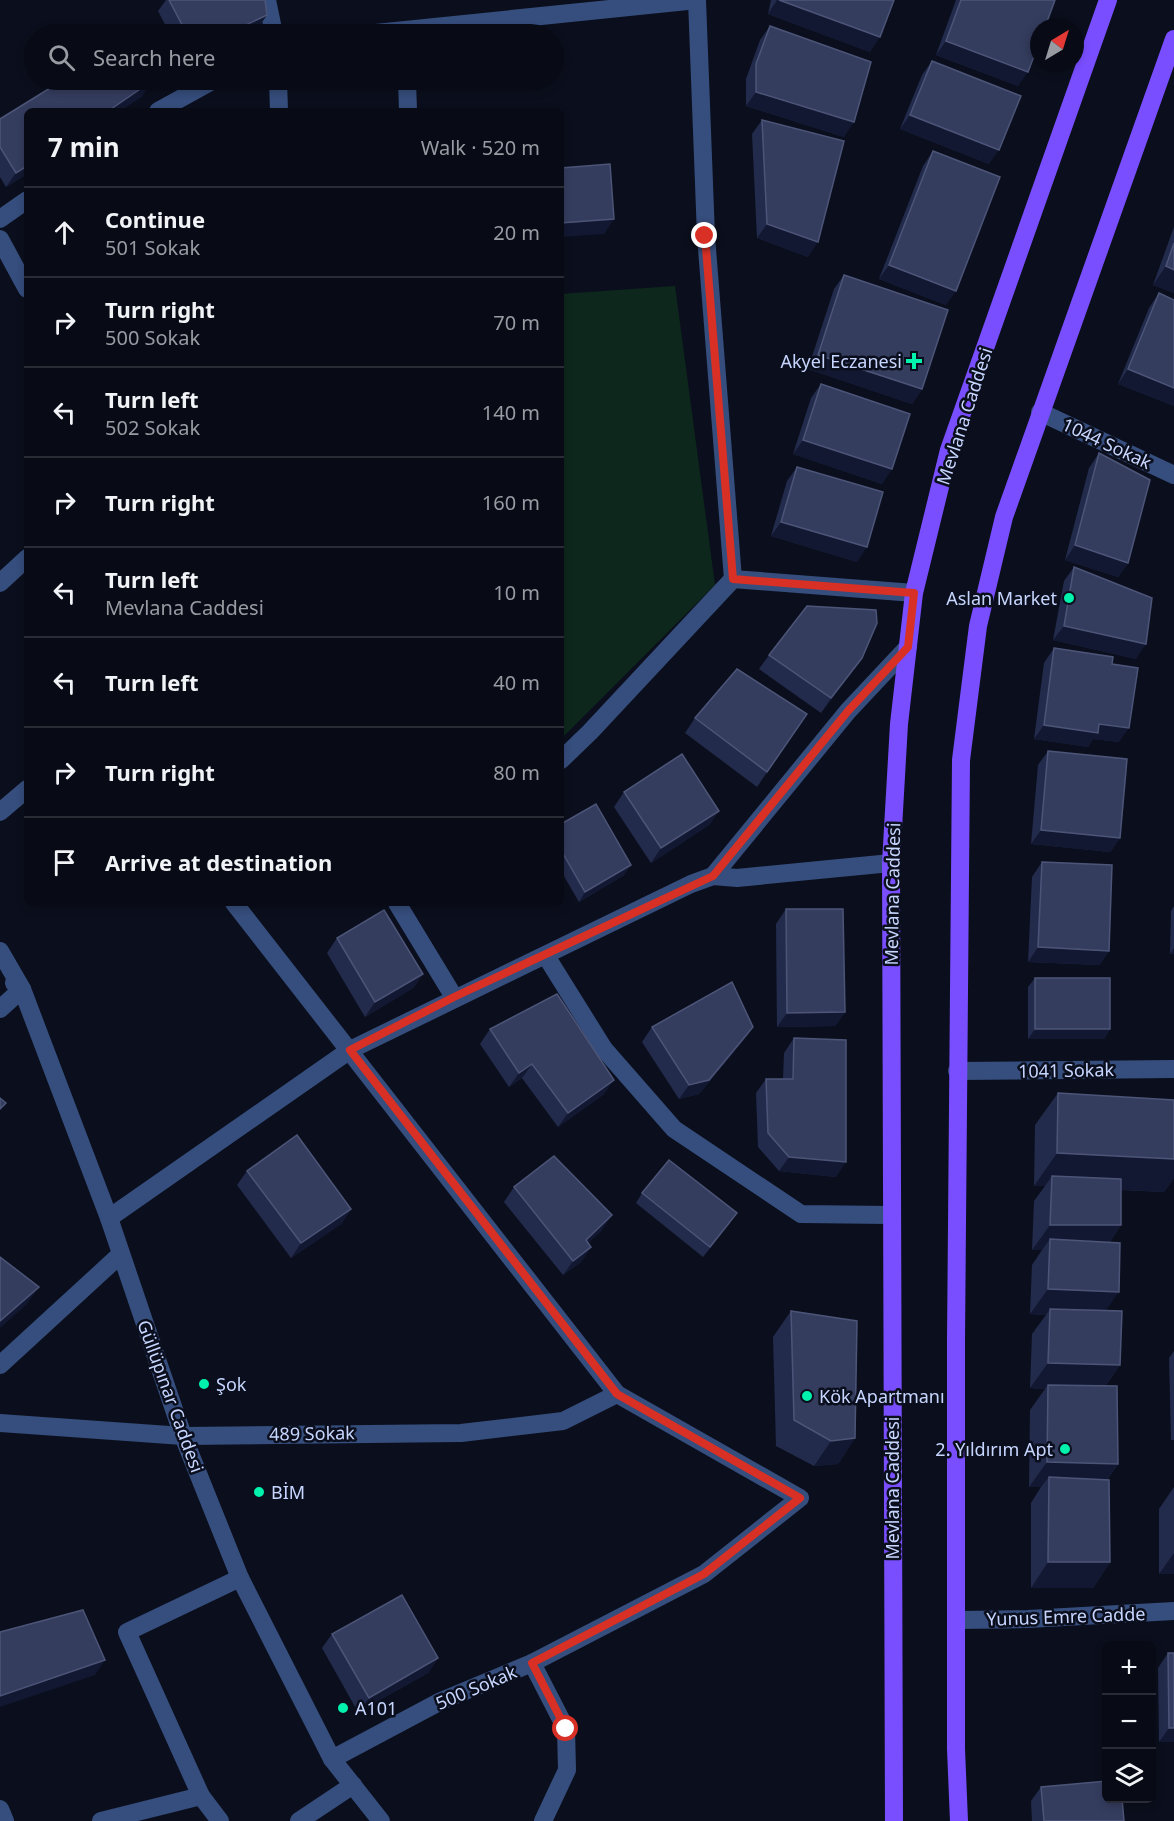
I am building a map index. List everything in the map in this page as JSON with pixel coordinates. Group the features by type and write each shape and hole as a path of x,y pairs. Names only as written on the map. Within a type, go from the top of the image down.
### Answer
{"main road":[{"name":"Mevlana Caddesi","path":"894,1821 892,1800 890,1215 891,863 899,724 914,593 950,450 1108,0"},
{"path":"959,1821 956,1749 958,1620 957,1071 962,749 978,626 1004,517 1174,39"}],"street":[{"path":"267,0 272,24"},
{"path":"477,24 697,0 705,236 733,579 607,715 564,757"},
{"path":"163,108 196,90"},
{"path":"278,90 279,108"},
{"path":"407,90 408,108"},
{"path":"0,219 24,202"},
{"path":"0,239 24,283"},
{"name":"1044 Sokak","path":"1040,412 1174,475"},
{"path":"0,584 24,561"},
{"path":"733,579 914,593"},
{"path":"713,876 848,711 908,647"},
{"path":"0,812 24,792"},
{"path":"109,1218 350,1050 454,997 546,956 691,884 713,876 737,878 891,863"},
{"path":"236,906 617,1394"},
{"path":"399,906 454,997"},
{"name":"Güllüpınar Caddesi","path":"0,951 22,989 109,1218 183,1436 240,1578 333,1759 381,1821"},
{"path":"546,956 604,1049 674,1129 801,1214 890,1215"},
{"path":"0,973 22,989 0,1009"},
{"name":"1041 Sokak","path":"957,1071 1174,1069"},
{"path":"0,1365 121,1254"},
{"name":"489 Sokak","path":"0,1423 183,1436 336,1432 461,1433 563,1421 617,1394"},
{"name":"500 Sokak","path":"333,1759 441,1701 532,1663 704,1574 800,1498 617,1394"},
{"path":"220,1821 201,1796 127,1632 240,1578"},
{"name":"Yunus Emre Cadde","path":"958,1620 1028,1619 1174,1611"},
{"path":"532,1663 566,1729 567,1770 543,1821"},
{"path":"299,1821 353,1785"},
{"path":"101,1821 201,1796"},
{"path":"888,1821 892,1800"},
{"path":"0,1809 5,1821"}],"green space":[{"path":"675,286 715,585 564,736 564,294"}],"building":[{"path":"169,0 265,0 267,15 248,24 182,24"},
{"path":"779,0 894,0 880,37"},
{"path":"961,0 1055,0 1048,18 1030,18 1030,67 1028,72 946,41"},
{"path":"770,26 871,62 854,122 756,92 756,64"},
{"path":"932,61 1021,96 999,150 910,115"},
{"path":"47,90 139,90 112,108 24,108 24,168 16,173 0,147 0,119"},
{"path":"762,120 844,141 818,242 767,224"},
{"path":"933,151 1000,177 956,291 889,265"},
{"path":"610,164 614,219 564,223 564,168"},
{"path":"1174,243 1174,270 1166,266"},
{"path":"844,275 948,310 922,389 818,355"},
{"path":"1159,293 1174,300 1174,388 1128,369"},
{"path":"821,384 910,414 892,469 803,440"},
{"path":"1099,453 1150,480 1128,563 1075,545"},
{"path":"797,467 883,492 867,547 781,522"},
{"path":"1074,567 1152,598 1146,644 1064,626"},
{"path":"807,606 876,610 877,623 862,658 831,698 769,655"},
{"path":"1054,648 1113,657 1112,664 1138,668 1129,728 1099,724 1098,733 1044,725"},
{"path":"737,669 807,714 767,772 695,718"},
{"path":"1048,751 1127,759 1120,838 1041,830"},
{"path":"682,754 719,811 661,848 624,792"},
{"path":"596,804 631,865 585,892 564,855 564,822"},
{"path":"1042,862 1112,865 1109,951 1038,947"},
{"path":"786,909 843,909 845,1012 787,1013"},
{"path":"384,910 423,974 375,1002 337,938"},
{"path":"1035,978 1110,978 1110,1029 1035,1029"},
{"path":"732,982 753,1027 709,1080 689,1085 652,1027"},
{"path":"557,994 614,1080 568,1113 532,1064 519,1073 490,1029"},
{"path":"794,1038 846,1040 846,1162 789,1157 768,1133 766,1079 793,1079"},
{"path":"1058,1093 1174,1100 1174,1159 1057,1153"},
{"path":"0,1098 6,1103 0,1109"},
{"path":"297,1135 351,1209 301,1243 247,1171"},
{"path":"554,1156 612,1215 586,1240 591,1247 573,1261 514,1187"},
{"path":"669,1160 737,1213 710,1247 642,1193"},
{"path":"1052,1176 1121,1179 1121,1225 1050,1225"},
{"path":"1050,1239 1120,1243 1119,1292 1048,1289"},
{"path":"0,1257 39,1287 0,1321"},
{"path":"1050,1309 1122,1311 1120,1365 1048,1363"},
{"path":"791,1311 857,1321 855,1438 831,1441 794,1420"},
{"path":"1048,1385 1117,1386 1118,1464 1047,1462"},
{"path":"1049,1477 1109,1480 1110,1562 1048,1562"},
{"path":"402,1595 438,1658 369,1698 332,1634"},
{"path":"83,1610 105,1660 0,1696 0,1632"},
{"path":"1168,1653 1174,1653 1174,1728 1169,1728"},
{"path":"1102,1781 1102,1803 1122,1803 1124,1821 1044,1821 1041,1787"}],"place":[{"name":"Akyel Eczanesi","path":"914,361"},
{"name":"Aslan Market","path":"1069,598"},
{"name":"Şok","path":"204,1384"},
{"name":"Kök Apartmanı","path":"807,1396"},
{"name":"2. Yıldırım Apt","path":"1065,1449"},
{"name":"BİM","path":"259,1492"},
{"name":"A101","path":"343,1708"}],"route":[{"path":"566,1729 532,1663 704,1574 800,1498 617,1394 350,1050 454,997 546,956 691,884 713,876 848,711 908,647 914,593 733,579 705,236"}]}
